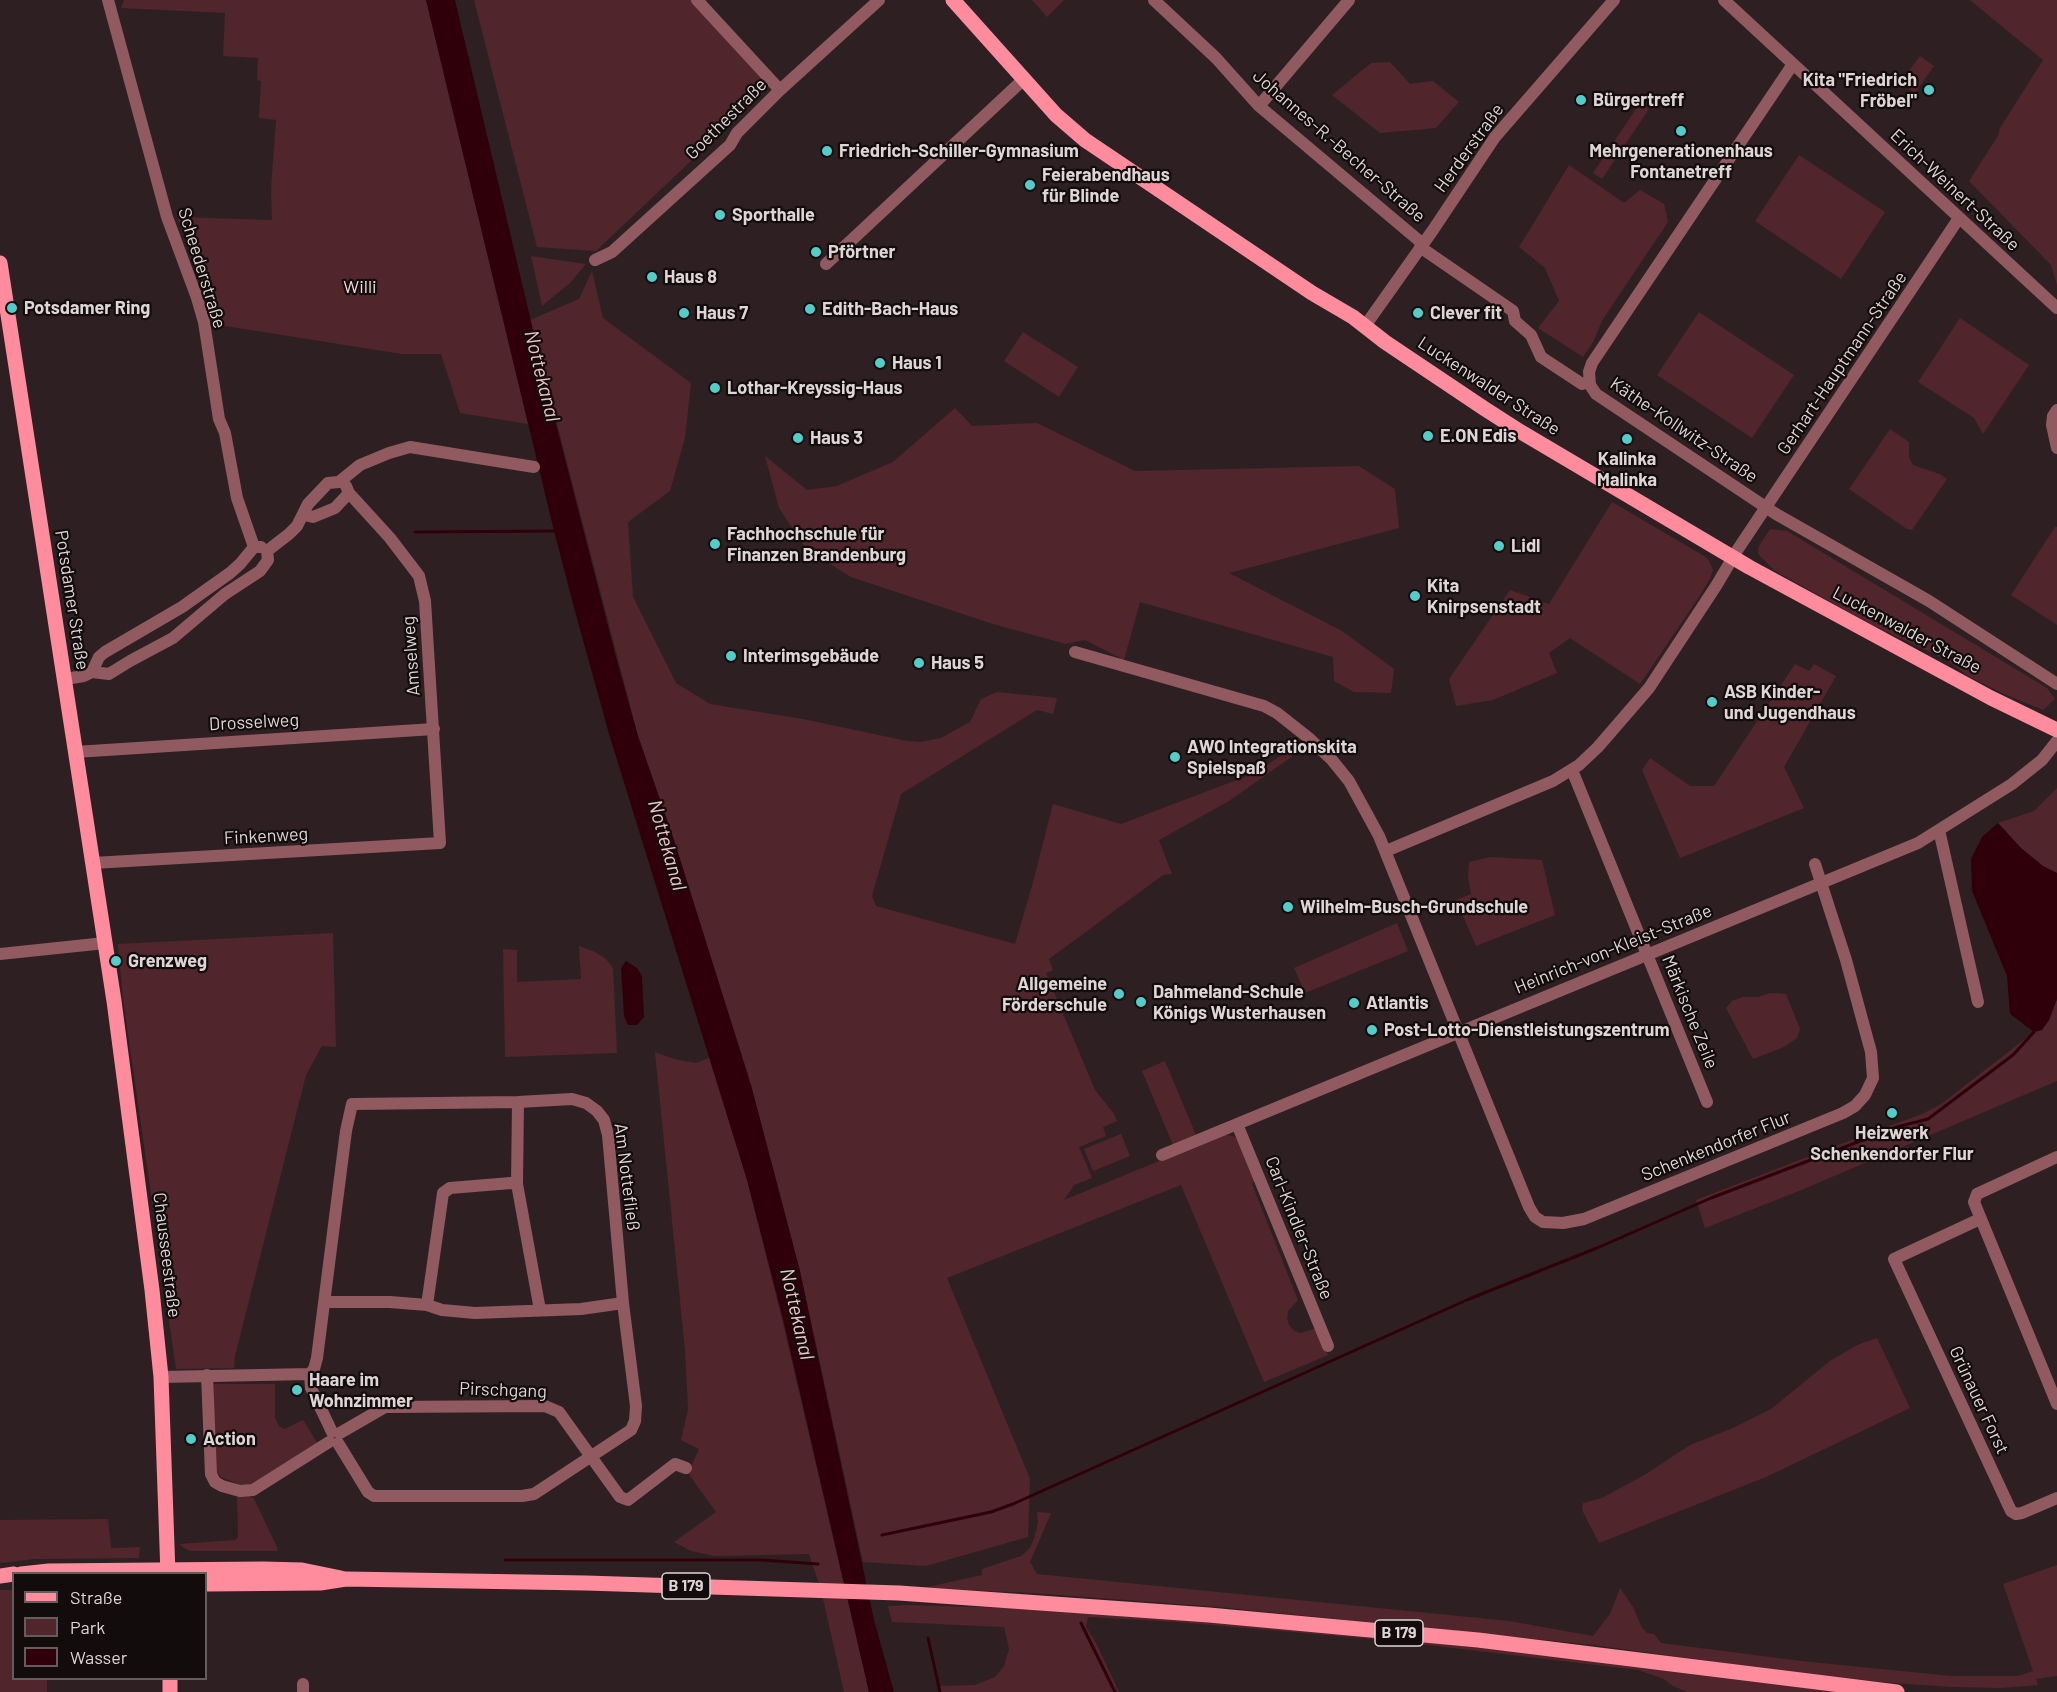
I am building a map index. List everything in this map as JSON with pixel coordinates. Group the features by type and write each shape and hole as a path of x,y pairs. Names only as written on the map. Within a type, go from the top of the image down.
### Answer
{"main road":[{"name":"Luckenwalder Straße","path":"953,0 1061,120 1085,140 1521,432 1733,558 1991,698 2057,730"},
{"name":"Potsdamer Straße","path":"1,272 105,943"},
{"name":"Chausseestraße","path":"105,943 152,1290 161,1377 167,1572"},
{"name":"B 179","path":"40,1572 302,1570 346,1579"},
{"name":"B 179","path":"207,1584 320,1583 346,1579 578,1583 899,1593 1209,1615 1478,1640 1896,1692"}],"street":[{"name":"Scheederstraße","path":"108,0 165,209 204,322 219,419 225,433 237,498 254,547"},
{"path":"697,0 780,90"},
{"name":"Goethestraße","path":"595,260 612,252 730,145 737,133 780,90 879,0"},
{"name":"Johannes-R.-Becher-Straße","path":"1154,0 1216,58 1259,105 1421,245 1513,311 1515,321 1531,335 1541,357 1582,384 1589,382"},
{"path":"1259,105 1349,0"},
{"name":"Herderstraße","path":"1365,326 1501,130 1614,0"},
{"name":"Erich-Weinert-Straße","path":"1724,0 2057,308"},
{"name":"Käthe-Kollwitz-Straße","path":"1793,64 1592,363 1589,382 1596,394 1766,507 1929,601 2057,684"},
{"path":"826,264 1024,79"},
{"name":"Gerhart-Hauptmann-Straße","path":"1386,851 1544,785 1572,770 1592,753 1640,701 1959,218"},
{"path":"2057,410 2053,416 2052,425 2057,448"},
{"path":"267,551 289,534 320,490 328,483 339,482 360,465 372,459 410,447 534,466"},
{"name":"Amselweg","path":"339,482 343,483 420,576 425,601 440,843"},
{"path":"304,515 313,517 323,514 335,508 349,493"},
{"path":"92,672 99,657 105,652 182,607 230,573 254,547 267,551"},
{"path":"65,680 92,672 109,674 130,660 173,638 225,594 260,571 267,560 267,551"},
{"path":"1074,652 1260,704 1273,710 1310,739 1349,781 1386,851 1458,1032"},
{"name":"Drosselweg","path":"75,752 434,729"},
{"name":"Heinrich-von-Kleist-Straße","path":"1162,1155 1918,843 2025,774 2048,753 2057,741"},
{"name":"Märkische Zeile","path":"1572,770 1707,1102"},
{"path":"1939,830 1978,1002"},
{"name":"Finkenweg","path":"93,863 440,843"},
{"name":"Schenkendorfer Flur","path":"1458,1032 1534,1216 1544,1222 1563,1223 1594,1215 1843,1113 1855,1106 1865,1095 1873,1078 1871,1052 1846,960 1815,864"},
{"path":"0,954 105,943"},
{"name":"Am Nottefließ","path":"572,1099 586,1103 604,1120 608,1135 623,1304 636,1406 635,1421 631,1430 534,1494 522,1496 374,1496 368,1492 335,1438 311,1388 310,1374 317,1358 345,1131 352,1104 518,1102 572,1099"},
{"path":"518,1102 517,1184 540,1310"},
{"name":"Carl-Kindler-Straße","path":"1237,1124 1328,1346"},
{"path":"2057,1157 1977,1194 1974,1202 2057,1404"},
{"path":"427,1305 443,1194 450,1188 517,1184"},
{"name":"Grünauer Forst","path":"1980,1219 1894,1259 2011,1511 2016,1514 2057,1498"},
{"path":"325,1302 390,1302 475,1313 581,1309 623,1304"},
{"path":"161,1377 310,1374"},
{"name":"Pirschgang","path":"207,1375 211,1474 215,1482 240,1491 253,1490 385,1407 545,1406 559,1412 620,1497 628,1500 675,1464 686,1468"}],"green space":[{"name":"Willi","path":"124,0 426,0 528,424 460,413 441,354 402,354 219,325 177,217 272,220 271,189 276,120 259,118 261,81 257,80 258,58 223,56 225,13 121,8"},
{"path":"474,0 695,0 773,83 596,251 537,247"},
{"path":"1032,0 1064,0 1047,17"},
{"path":"1970,0 2057,0 2057,285 2051,265 1969,181 2043,60"},
{"path":"1920,56 1934,66 1915,93 1900,83"},
{"path":"1390,62 1410,84 1433,81 1459,102 1436,128 1380,133 1332,95 1371,63"},
{"path":"1640,103 1649,109 1602,179 1593,173"},
{"path":"1799,155 1885,212 1841,279 1755,221"},
{"path":"1569,165 1624,203 1640,190 1664,204 1668,222 1603,319 1593,342 1583,357 1538,328 1559,301 1545,268 1519,247"},
{"path":"531,256 586,264 570,283 542,306"},
{"path":"592,271 603,318 691,383 685,438 670,491 628,522 633,597 676,683 710,704 920,742 941,738 970,722 981,699 997,692 1057,698 1053,714 1037,710 901,794 872,896 876,906 1015,944 1053,804 1121,824 1255,773 1301,742 1307,746 1229,801 1159,840 1172,874 1163,875 1049,959 1053,970 1046,973 1095,1090 1117,1121 1103,1127 1106,1136 1079,1147 1092,1178 1074,1185 1064,1200 1225,1134 1235,1137 1241,1142 1256,1178 1252,1184 1298,1300 1288,1311 1289,1325 1300,1333 1317,1328 1328,1355 1264,1382 1181,1185 947,1278 1030,1479 1028,1537 926,1566 863,1562 800,1271 751,1085 674,840 638,736 530,320 579,299"},
{"path":"1699,312 1794,375 1752,438 1657,375"},
{"path":"1960,318 2029,365 1983,434 1974,418 1918,382"},
{"path":"1023,332 1078,367 1059,397 1004,361"},
{"path":"955,408 972,426 1037,423 1135,471 1359,466 1395,489 1399,528 1229,573 1342,631 1394,669 1391,693 1354,692 1334,681 1333,657 1140,602 1124,660 1085,640 1066,644 993,624 851,577 806,549 779,508 765,456 807,490 837,486 893,462"},
{"path":"1890,429 1909,442 1909,458 1913,465 1940,474 1947,479 1912,530 1907,529 1849,489"},
{"path":"1612,502 1704,556 1713,570 1699,597 1640,684 1570,638 1549,653 1557,673 1493,700 1456,706 1449,679 1510,590 1549,604"},
{"path":"2057,527 2057,625 2011,595"},
{"path":"1770,529 1787,531 2047,688 2055,699 2043,710 2004,694 1968,676 1945,659 1870,624 1774,570 1758,554 1759,546"},
{"path":"1795,664 1809,671 1814,664 1836,676 1784,767 1804,808 1680,858 1642,770 1650,758 1690,786 1714,786"},
{"path":"2057,788 2057,873 2043,866 2021,848 1998,823 2034,811"},
{"path":"1490,857 1542,860 1555,915 1476,946 1456,900 1471,894 1468,876 1469,862"},
{"path":"1397,923 1408,951 1305,993 1294,968"},
{"path":"333,933 336,1047 322,1046 306,1075 235,1356 234,1368 176,1369 123,999 118,944"},
{"path":"579,946 606,959 613,968 617,1053 505,1057 503,949 517,950 517,982 581,979"},
{"path":"1770,993 1786,994 1800,1029 1797,1038 1784,1047 1753,1059 1726,1008 1732,1001 1743,997 1758,997"},
{"path":"2057,999 2057,1081 1799,1191 1705,1228 1696,1200 1922,1114 1940,1105 2034,1032 2042,1030 2049,1020"},
{"path":"655,1052 674,1059 696,1063 711,1057 747,1180 782,1319 869,1692 844,1692 821,1590 809,1554 715,1556 691,1551 674,1542 716,1512 688,1473 699,1449 681,1440 688,1409 685,1350"},
{"path":"1165,1061 1196,1135 1173,1145 1142,1071"},
{"path":"1121,1134 1130,1156 1093,1171 1084,1149"},
{"path":"1877,1338 1910,1408 1766,1477 1599,1543 1582,1510 1583,1503 1602,1498 1646,1474 1690,1445 1733,1428 1771,1409 1830,1361 1857,1345"},
{"path":"212,1384 275,1384 275,1418 279,1426 284,1429 303,1420 318,1444 246,1487 221,1477 215,1469"},
{"path":"237,1495 254,1499 277,1551 190,1551 181,1546 180,1544 235,1540 238,1537"},
{"path":"1037,1512 1051,1513 1030,1562 1037,1574 1509,1621 1593,1636 1610,1614 1620,1588 1633,1607 1642,1628 1647,1633 1654,1634 1661,1643 1801,1661 1952,1676 2018,1676 2033,1671 2003,1584 2057,1565 2057,1676 2036,1679 2038,1685 2002,1688 1893,1683 1796,1673 1593,1645 1219,1607 1033,1593 923,1588 982,1575 982,1569 1021,1556 1030,1548 1035,1536 1038,1522"},
{"path":"108,1519 111,1548 140,1547 139,1558 35,1559 0,1563 0,1520"},
{"path":"0,1590 12,1590 12,1680 47,1680 47,1692 0,1692"},
{"path":"888,1606 1014,1608 1176,1618 1395,1638 1869,1692 1687,1692 1664,1679 1638,1670 1394,1641 1177,1622 1088,1617 1086,1627 1119,1692 940,1692 938,1686 975,1685 995,1677 1004,1666 1009,1649 1004,1627 892,1622"}],"water":[{"name":"Nottekanal","path":"426,0 455,0 548,393 616,657 638,736 674,840 751,1085 800,1271 874,1620 894,1692 869,1692 783,1319 747,1180 609,734 576,615"},
{"path":"1998,823 2021,848 2043,866 2057,873 2057,999 2049,1020 2042,1030 2034,1032 2010,1014 2007,976 1972,891 1971,859 1982,837"},
{"path":"626,961 637,968 642,976 644,1017 637,1025 628,1025 624,1016 621,968"}],"waterway":[{"path":"415,532 554,531"},
{"path":"882,1535 991,1512 1013,1504 1469,1299 1597,1248 1711,1198 1897,1127 1928,1119 2013,1055 2034,1032"},
{"path":"505,1560 762,1560 818,1564"},
{"path":"1081,1623 1115,1692"},
{"path":"928,1638 940,1692"}],"place":[{"name":"Kita \"Friedrich Fröbel\"","path":"1929,90"},
{"name":"Bürgertreff","path":"1581,100"},
{"name":"Mehrgenerationenhaus Fontanetreff","path":"1681,131"},
{"name":"Friedrich-Schiller-Gymnasium","path":"827,151"},
{"name":"Feierabendhaus für Blinde","path":"1030,185"},
{"name":"Sporthalle","path":"720,215"},
{"name":"Pförtner","path":"816,252"},
{"name":"Haus 8","path":"652,277"},
{"name":"Potsdamer Ring","path":"12,308"},
{"name":"Edith-Bach-Haus","path":"810,309"},
{"name":"Haus 7","path":"684,313"},
{"name":"Clever fit","path":"1418,313"},
{"name":"Haus 1","path":"880,363"},
{"name":"Lothar-Kreyssig-Haus","path":"715,388"},
{"name":"E.ON Edis","path":"1428,436"},
{"name":"Haus 3","path":"798,438"},
{"name":"Kalinka Malinka","path":"1627,439"},
{"name":"Fachhochschule für Finanzen Brandenburg","path":"715,544"},
{"name":"Lidl","path":"1499,546"},
{"name":"Kita Knirpsenstadt","path":"1415,596"},
{"name":"Interimsgebäude","path":"731,656"},
{"name":"Haus 5","path":"919,663"},
{"name":"ASB Kinder- und Jugendhaus","path":"1712,702"},
{"name":"AWO Integrationskita Spielspaß","path":"1175,757"},
{"name":"Wilhelm-Busch-Grundschule","path":"1288,907"},
{"name":"Grenzweg","path":"116,961"},
{"name":"Allgemeine Förderschule","path":"1119,994"},
{"name":"Dahmeland-Schule Königs Wusterhausen","path":"1141,1002"},
{"name":"Atlantis","path":"1354,1003"},
{"name":"Post-Lotto-Dienstleistungszentrum","path":"1372,1030"},
{"name":"Heizwerk Schenkendorfer Flur","path":"1892,1113"},
{"name":"Haare im Wohnzimmer","path":"297,1390"},
{"name":"Action","path":"191,1439"}]}
